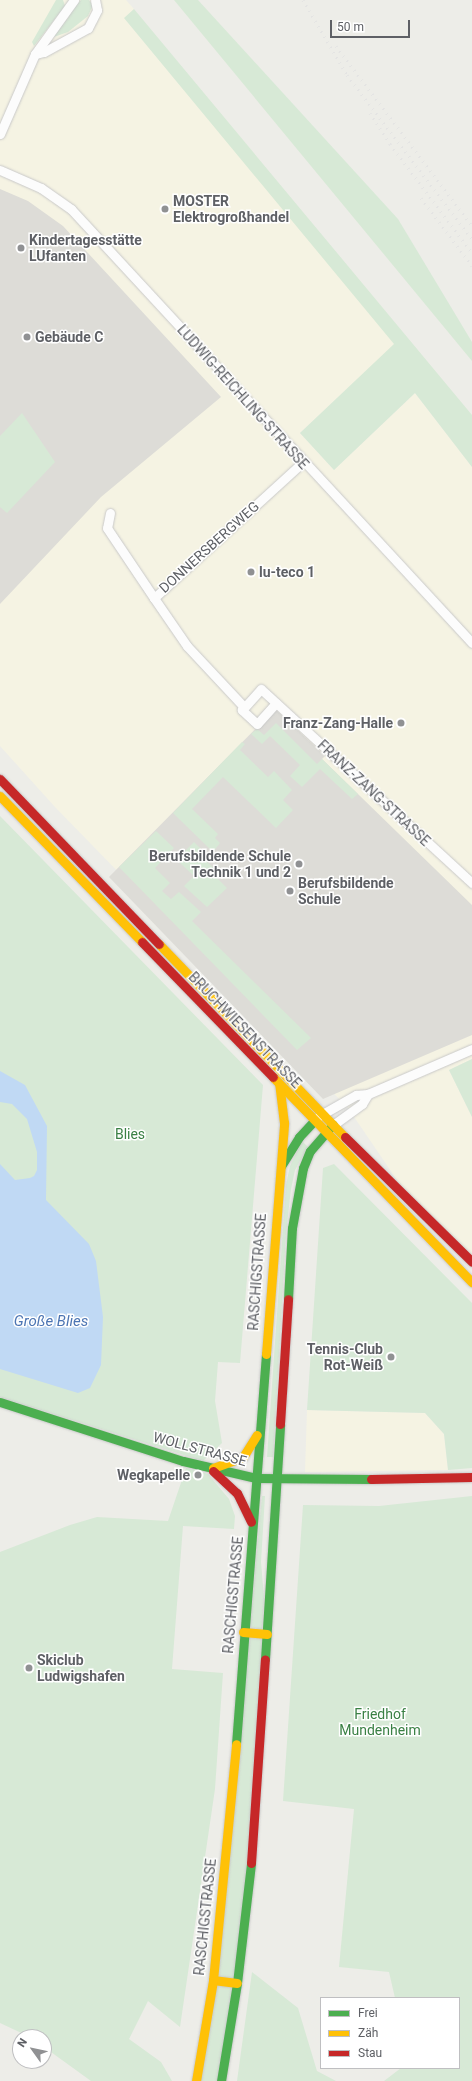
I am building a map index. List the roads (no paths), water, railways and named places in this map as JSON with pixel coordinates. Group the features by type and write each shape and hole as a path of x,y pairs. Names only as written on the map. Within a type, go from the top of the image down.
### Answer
{"street":[{"path":"0,134 35,54 74,0"},
{"path":"35,54 44,52 88,28 97,10 95,0"},
{"name":"LUDWIG-REICHLING-STRASSE","path":"0,170 41,188 71,209 302,462 472,643"},
{"name":"DONNERSBERGWEG","path":"110,513 106,528 154,598 302,462"},
{"path":"154,598 187,646 244,707 242,710 257,724 276,703"},
{"name":"FRANZ-ZANG-STRASSE","path":"244,707 261,689 472,883"},
{"name":"BRUCHWIESENSTRASSE","path":"0,779 332,1125 472,1262"},
{"name":"BRUCHWIESENSTRASSE","path":"0,796 325,1133 472,1282"},
{"path":"314,1121 321,1113 356,1095 368,1094 472,1048"},
{"path":"279,1085 284,1123 279,1170"},
{"path":"221,2081 237,1983 250,1870 267,1634 292,1228 297,1188 310,1151 332,1125 362,1104 368,1094"},
{"name":"RASCHIGSTRASSE","path":"196,2081 213,1980 230,1817 279,1170 299,1137 314,1121"},
{"name":"WOLLSTRASSE","path":"0,1402 210,1469 256,1478 472,1477"},
{"path":"210,1469 223,1466 242,1457 253,1444 260,1429"},
{"path":"210,1469 237,1493 247,1511 252,1528"},
{"path":"244,1632 267,1634"},
{"path":"213,1980 237,1983"}],"water":[{"name":"Große Blies","path":"0,1071 25,1085 47,1126 46,1200 89,1244 96,1261 103,1317 101,1365 90,1388 78,1393 0,1369 0,1164 15,1180 30,1178 34,1176 37,1170 37,1152 27,1119 12,1104 0,1102"}],"railway":[{"path":"303,0 347,75 472,239"},
{"path":"336,46 472,226"},
{"path":"370,113 390,144 472,253"},
{"path":"421,198 472,266"}],"place":[{"name":"MOSTER Elektrogroßhandel","path":"165,209"},
{"name":"Kindertagesstätte LUfanten","path":"21,248"},
{"name":"Gebäude C","path":"27,337"},
{"name":"lu-teco 1","path":"251,572"},
{"name":"Franz-Zang-Halle","path":"401,723"},
{"name":"Berufsbildende Schule Technik 1 und 2","path":"299,864"},
{"name":"Berufsbildende Schule","path":"290,891"},
{"name":"Tennis-Club Rot-Weiß","path":"391,1357"},
{"name":"Wegkapelle","path":"198,1475"},
{"name":"Skiclub Ludwigshafen","path":"29,1668"}],"park label":[{"name":"Blies","path":"130,1134"},
{"name":"Friedhof Mundenheim","path":"380,1722"}]}
